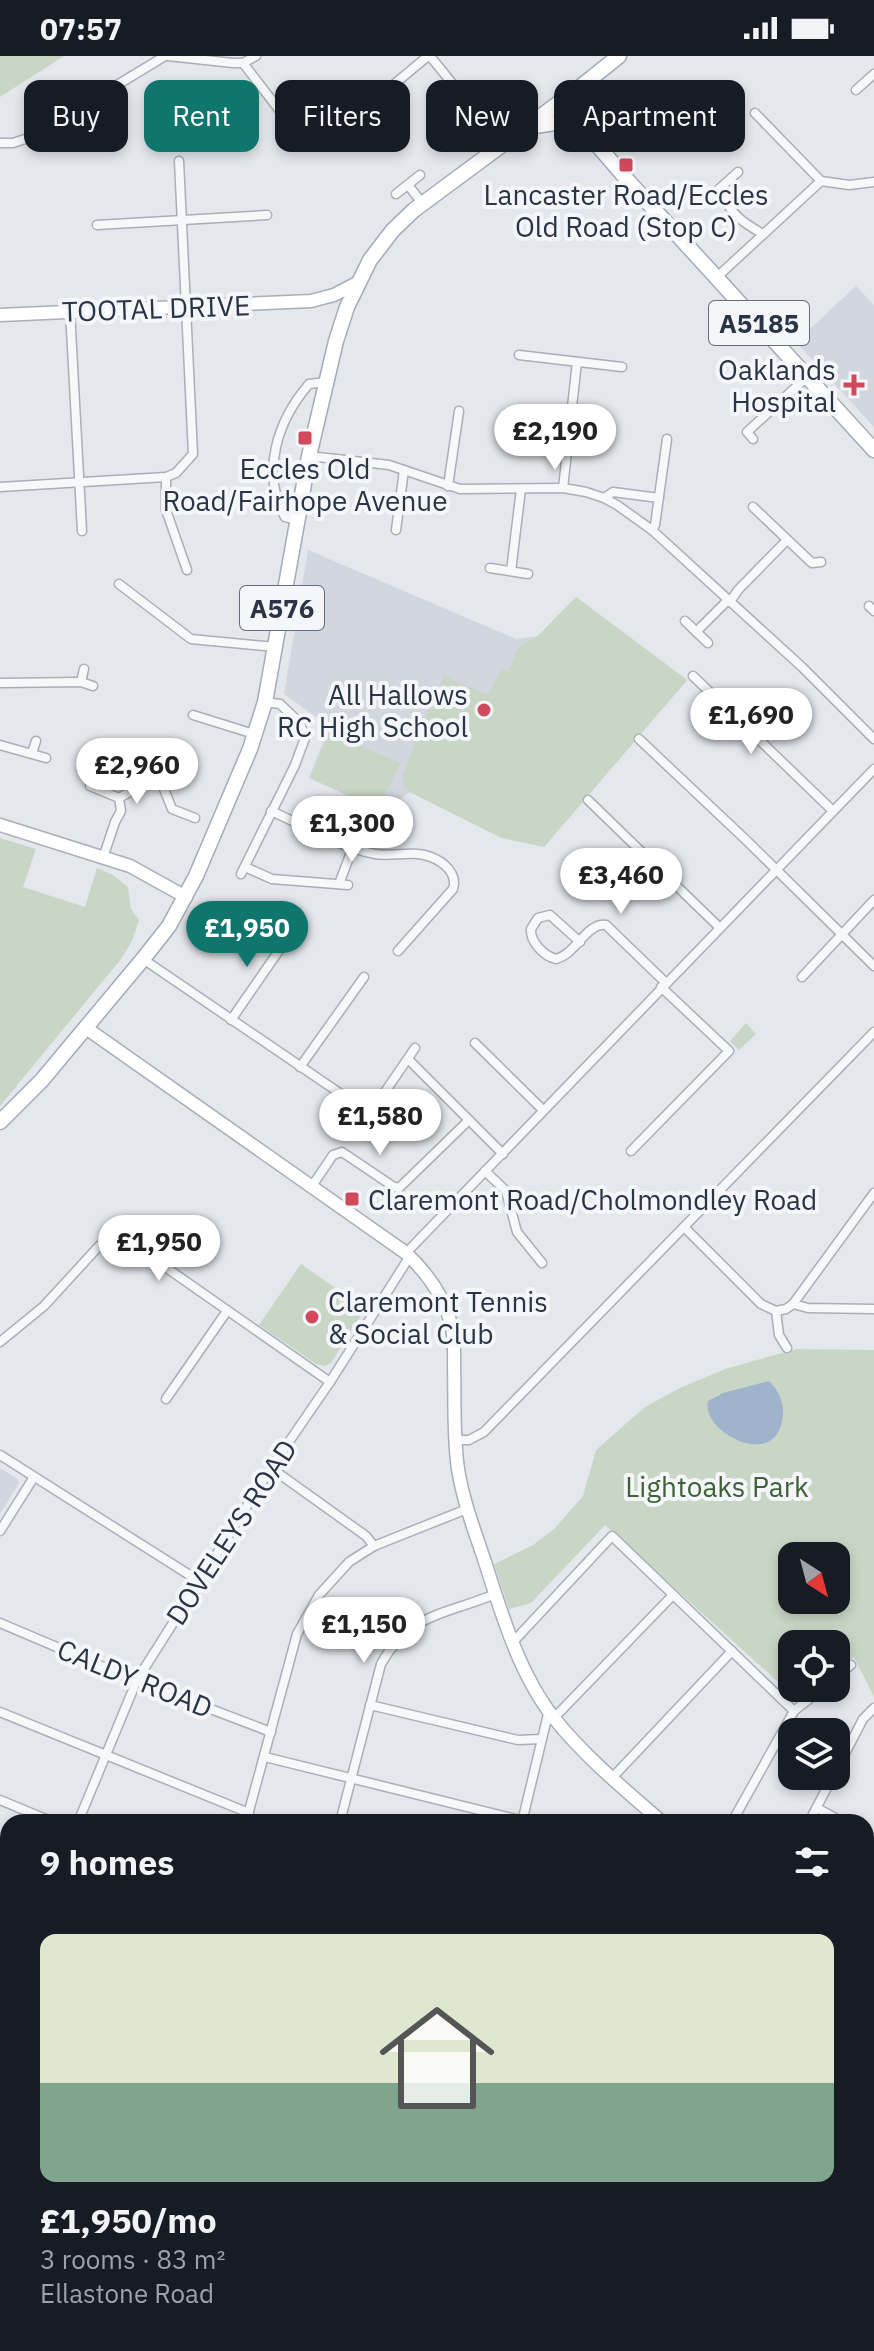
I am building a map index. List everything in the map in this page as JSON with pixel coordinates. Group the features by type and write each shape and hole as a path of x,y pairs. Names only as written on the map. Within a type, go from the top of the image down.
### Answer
{"main road":[{"name":"A576","path":"588,80 619,56"},
{"name":"A576","path":"538,119 554,107"},
{"name":"A576","path":"0,1122 42,1080 86,1028 169,926 186,897 265,702 309,456 347,307 370,260 393,230 493,152"},
{"name":"A5185","path":"603,152 874,450"},
{"name":"TOOTAL DRIVE","path":"0,315 311,301 334,295 357,283"},
{"name":"TOOTAL DRIVE","path":"311,301 347,307"},
{"path":"0,825 130,866 186,897"},
{"path":"86,1028 408,1255 425,1273 439,1294 451,1323 455,1440 467,1509 513,1642 531,1682 551,1714 611,1779 653,1814"}],"street":[{"path":"125,80 166,56 243,63 256,56"},
{"path":"400,80 429,56 449,80"},
{"path":"243,63 275,104"},
{"path":"856,90 874,74"},
{"path":"755,113 821,181 849,185 874,182"},
{"path":"0,143 24,139"},
{"path":"0,487 166,477 176,473 193,454 179,161"},
{"path":"738,172 719,189 728,207 741,221 763,234"},
{"path":"396,194 420,175"},
{"path":"717,277 821,181"},
{"path":"408,185 423,204"},
{"path":"97,225 267,215"},
{"path":"70,311 82,531"},
{"path":"519,355 622,367"},
{"path":"563,488 577,362"},
{"path":"753,439 747,432 808,376"},
{"path":"298,520 285,517 279,508 273,478 276,444 296,398 309,384 326,382"},
{"path":"448,486 459,411"},
{"path":"652,530 667,439"},
{"path":"309,456 389,465 448,486 474,489 563,488 604,498 652,530 802,667 874,739"},
{"path":"396,530 404,470"},
{"path":"166,477 166,510 187,570"},
{"path":"511,571 521,489"},
{"path":"604,498 613,492 659,498"},
{"path":"753,507 812,563 821,562"},
{"path":"696,632 787,540"},
{"path":"490,568 528,574"},
{"path":"119,584 191,639 275,647"},
{"path":"685,621 708,643"},
{"path":"81,682 84,669"},
{"path":"693,676 833,811"},
{"path":"0,683 81,682 93,686"},
{"path":"265,702 280,704 300,723 305,738 295,765 243,870 272,879 344,884 353,847"},
{"path":"193,715 254,734"},
{"path":"639,739 874,966"},
{"path":"32,753 36,741"},
{"path":"0,745 46,758"},
{"name":"DOVELEYS ROAD","path":"81,1814 137,1680 271,1468 330,1382 408,1255 543,1110 874,769"},
{"path":"119,798 146,783 162,784 172,809 195,818"},
{"path":"90,786 119,798"},
{"path":"103,858 121,811 119,798"},
{"path":"588,800 720,928"},
{"path":"271,811 376,854 429,856 454,875 453,889 398,951"},
{"path":"802,977 874,900"},
{"path":"580,942 550,915 542,916 532,924 532,941 552,959 564,957 580,942 594,926 606,925 729,1051 631,1151"},
{"path":"231,1020 289,936"},
{"path":"143,959 341,1094"},
{"path":"300,1067 364,977"},
{"path":"455,1440 469,1440 484,1432 874,1032"},
{"path":"475,1043 543,1110"},
{"path":"378,1102 415,1048"},
{"path":"408,1059 503,1154"},
{"path":"312,1186 333,1155 342,1152 399,1188 469,1120"},
{"path":"485,1171 506,1191 517,1232 542,1263"},
{"path":"684,1227 761,1304 776,1311 793,1304 874,1193"},
{"path":"0,1342 44,1306 99,1246 113,1239 128,1241 330,1382"},
{"path":"793,1304 808,1308 874,1309"},
{"path":"166,1399 227,1311"},
{"path":"776,1311 779,1335 787,1348"},
{"path":"0,1455 199,1581"},
{"path":"271,1468 366,1536 374,1546"},
{"path":"0,1531 34,1477"},
{"path":"249,1814 297,1634 319,1595 349,1562 374,1546 467,1509"},
{"path":"513,1642 612,1536 794,1711"},
{"path":"342,1814 381,1664 393,1645 419,1622 495,1594"},
{"path":"526,1814 541,1739 551,1714 672,1596"},
{"name":"CALDY ROAD","path":"0,1623 271,1732"},
{"path":"611,1779 732,1651"},
{"path":"736,1814 794,1711 805,1702"},
{"path":"370,1705 518,1740 541,1739"},
{"path":"850,1744 863,1719 874,1708"},
{"path":"0,1712 239,1814"},
{"path":"265,1757 491,1814"},
{"path":"814,1814 826,1790"},
{"path":"0,1800 34,1814"},
{"path":"817,1808 828,1814"}],"shaded area":[{"name":"Oaklands Hospital","path":"856,286 874,305 874,427 796,342"},
{"name":"All Hallows RC High School","path":"308,550 516,639 538,636 576,597 687,680 544,847 502,838 410,792 383,812 309,778 329,726 284,694"},
{"path":"0,1468 19,1483 0,1514"}],"green space":[{"path":"0,56 64,56 24,80 0,97"},
{"path":"576,597 687,680 544,847 502,838 406,790 403,776 422,723 449,743 452,740 424,720 444,676 488,695 502,669 508,671 519,646 538,636"},
{"path":"330,732 400,763 379,809 310,778"},
{"path":"0,838 36,849 23,887 85,907 97,868 128,887 131,909 139,920 132,941 121,959 0,1106"},
{"path":"746,1023 756,1034 739,1050 730,1041"},
{"name":"Claremont Tennis & Social Club","path":"301,1264 365,1309 331,1363 325,1366 316,1364 259,1325"},
{"name":"Lightoaks Park","path":"796,1349 874,1350 874,1697 854,1657 850,1659 850,1630 778,1630 778,1682 605,1525 531,1603 509,1609 494,1564 533,1545 554,1529 583,1496 596,1450 645,1407 725,1369"}],"water":[{"path":"769,1381 779,1396 783,1414 778,1432 768,1442 741,1442 716,1425 709,1413 708,1401 723,1393"}],"place":[{"name":"Lancaster Road/Eccles Old Road (Stop C)","path":"626,165"},
{"name":"Oaklands Hospital","path":"854,385"},
{"name":"Eccles Old Road/Fairhope Avenue","path":"305,438"},
{"name":"All Hallows RC High School","path":"484,710"},
{"name":"Claremont Road/Cholmondley Road","path":"352,1199"},
{"name":"Claremont Tennis & Social Club","path":"312,1317"}]}
